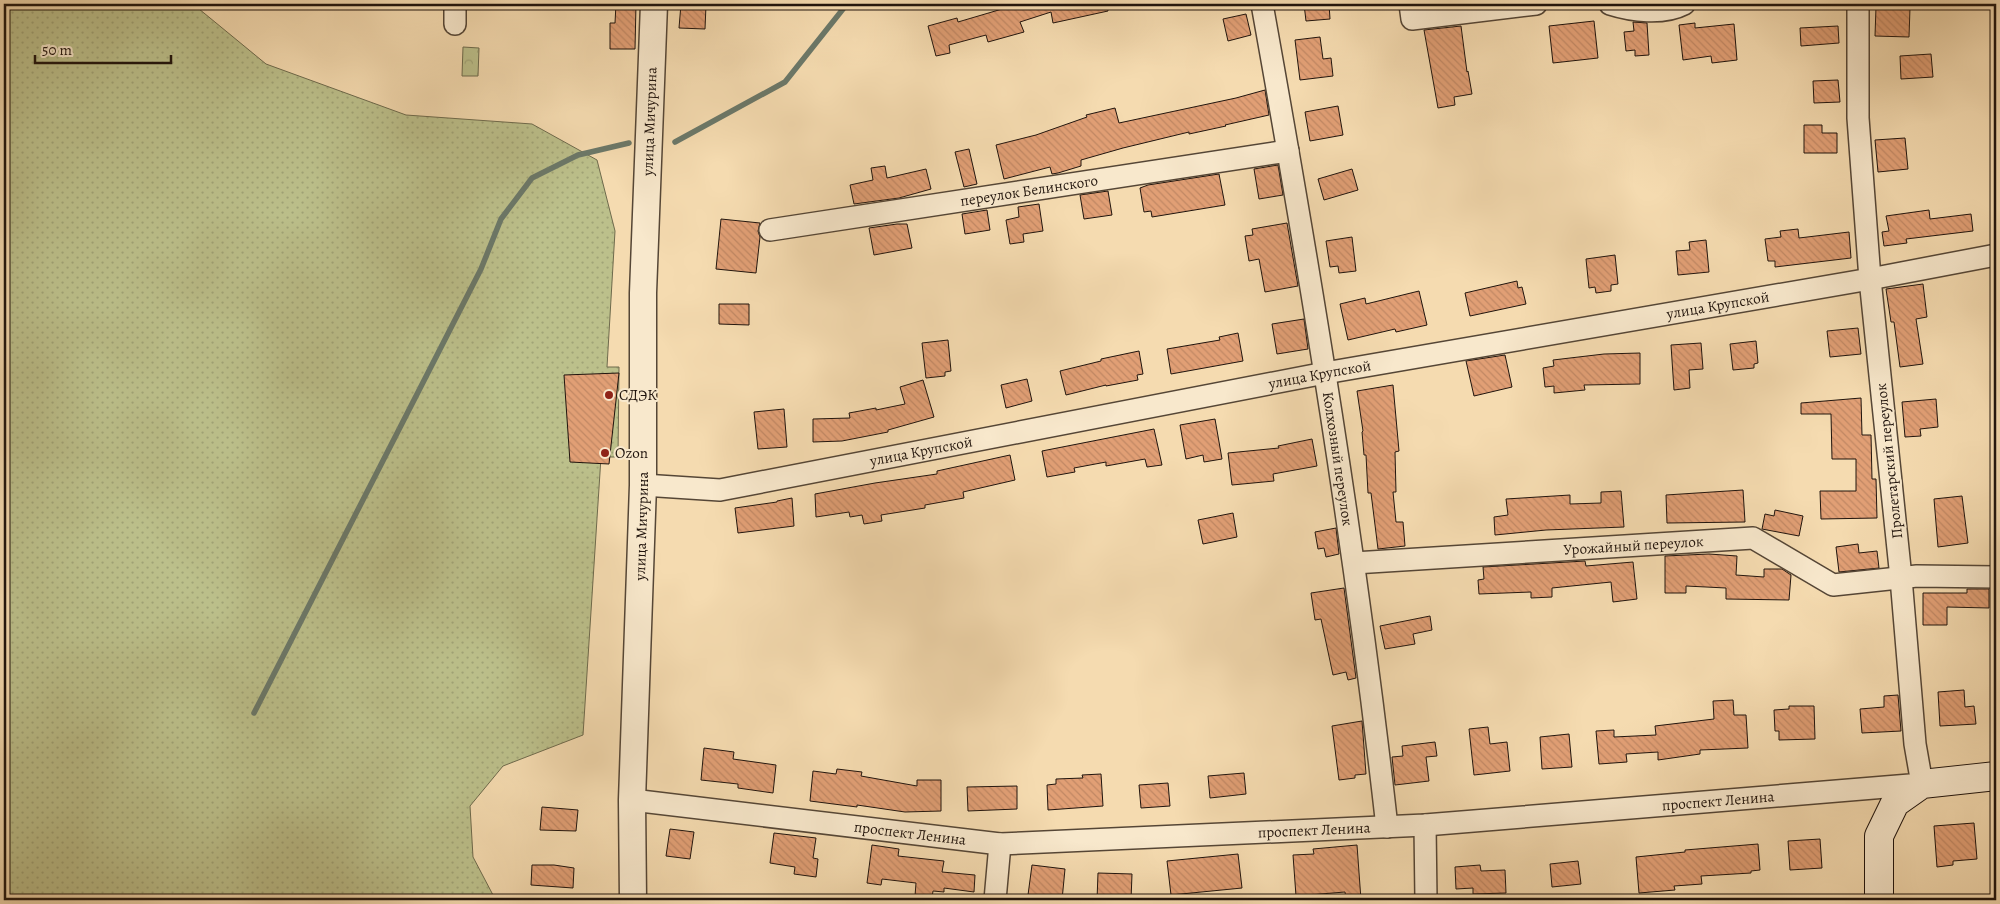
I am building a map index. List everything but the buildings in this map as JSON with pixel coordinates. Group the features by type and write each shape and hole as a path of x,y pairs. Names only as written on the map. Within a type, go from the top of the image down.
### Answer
{"main road":[{"name":"проспект Ленина","path":"1922,784 1996,776"},
{"path":"1879,900 1879,836 1895,803 1922,784"}],"street":[{"name":"улица Мичурина","path":"633,900 632,800 643,486 644,293 654,4"},
{"name":"Колхозный переулок","path":"1262,4 1325,373 1354,563 1372,690 1387,827"},
{"path":"1411,11 1536,4"},
{"path":"1610,4 1648,11 1678,7 1684,4"},
{"name":"Пролетарский переулок","path":"1858,4 1858,118 1870,279 1915,744 1922,784"},
{"name":"переулок Белинского","path":"770,230 1288,151"},
{"name":"улица Крупской","path":"643,486 720,490 1325,373 1870,279 1996,255"},
{"name":"Урожайный переулок","path":"1354,563 1753,538 1833,584 1900,578 1996,577"},
{"name":"проспект Ленина","path":"632,800 1000,844 1425,825 1922,784"},
{"path":"1425,825 1426,900"},
{"path":"995,900 1000,844"}],"green space":[{"path":"4,4 193,4 266,64 406,115 532,124 597,160 615,231 607,367 619,367 618,457 601,457 583,735 503,766 470,806 473,857 493,895 501,900 4,900"},
{"path":"463,47 479,48 478,76 462,76"}],"waterway":[{"path":"675,142 785,82 847,4"},
{"path":"254,713 481,269 501,219 532,178 578,155 629,143"}],"place":[{"name":"СДЭК","path":"609,395"},
{"name":"Ozon","path":"605,453"}]}
